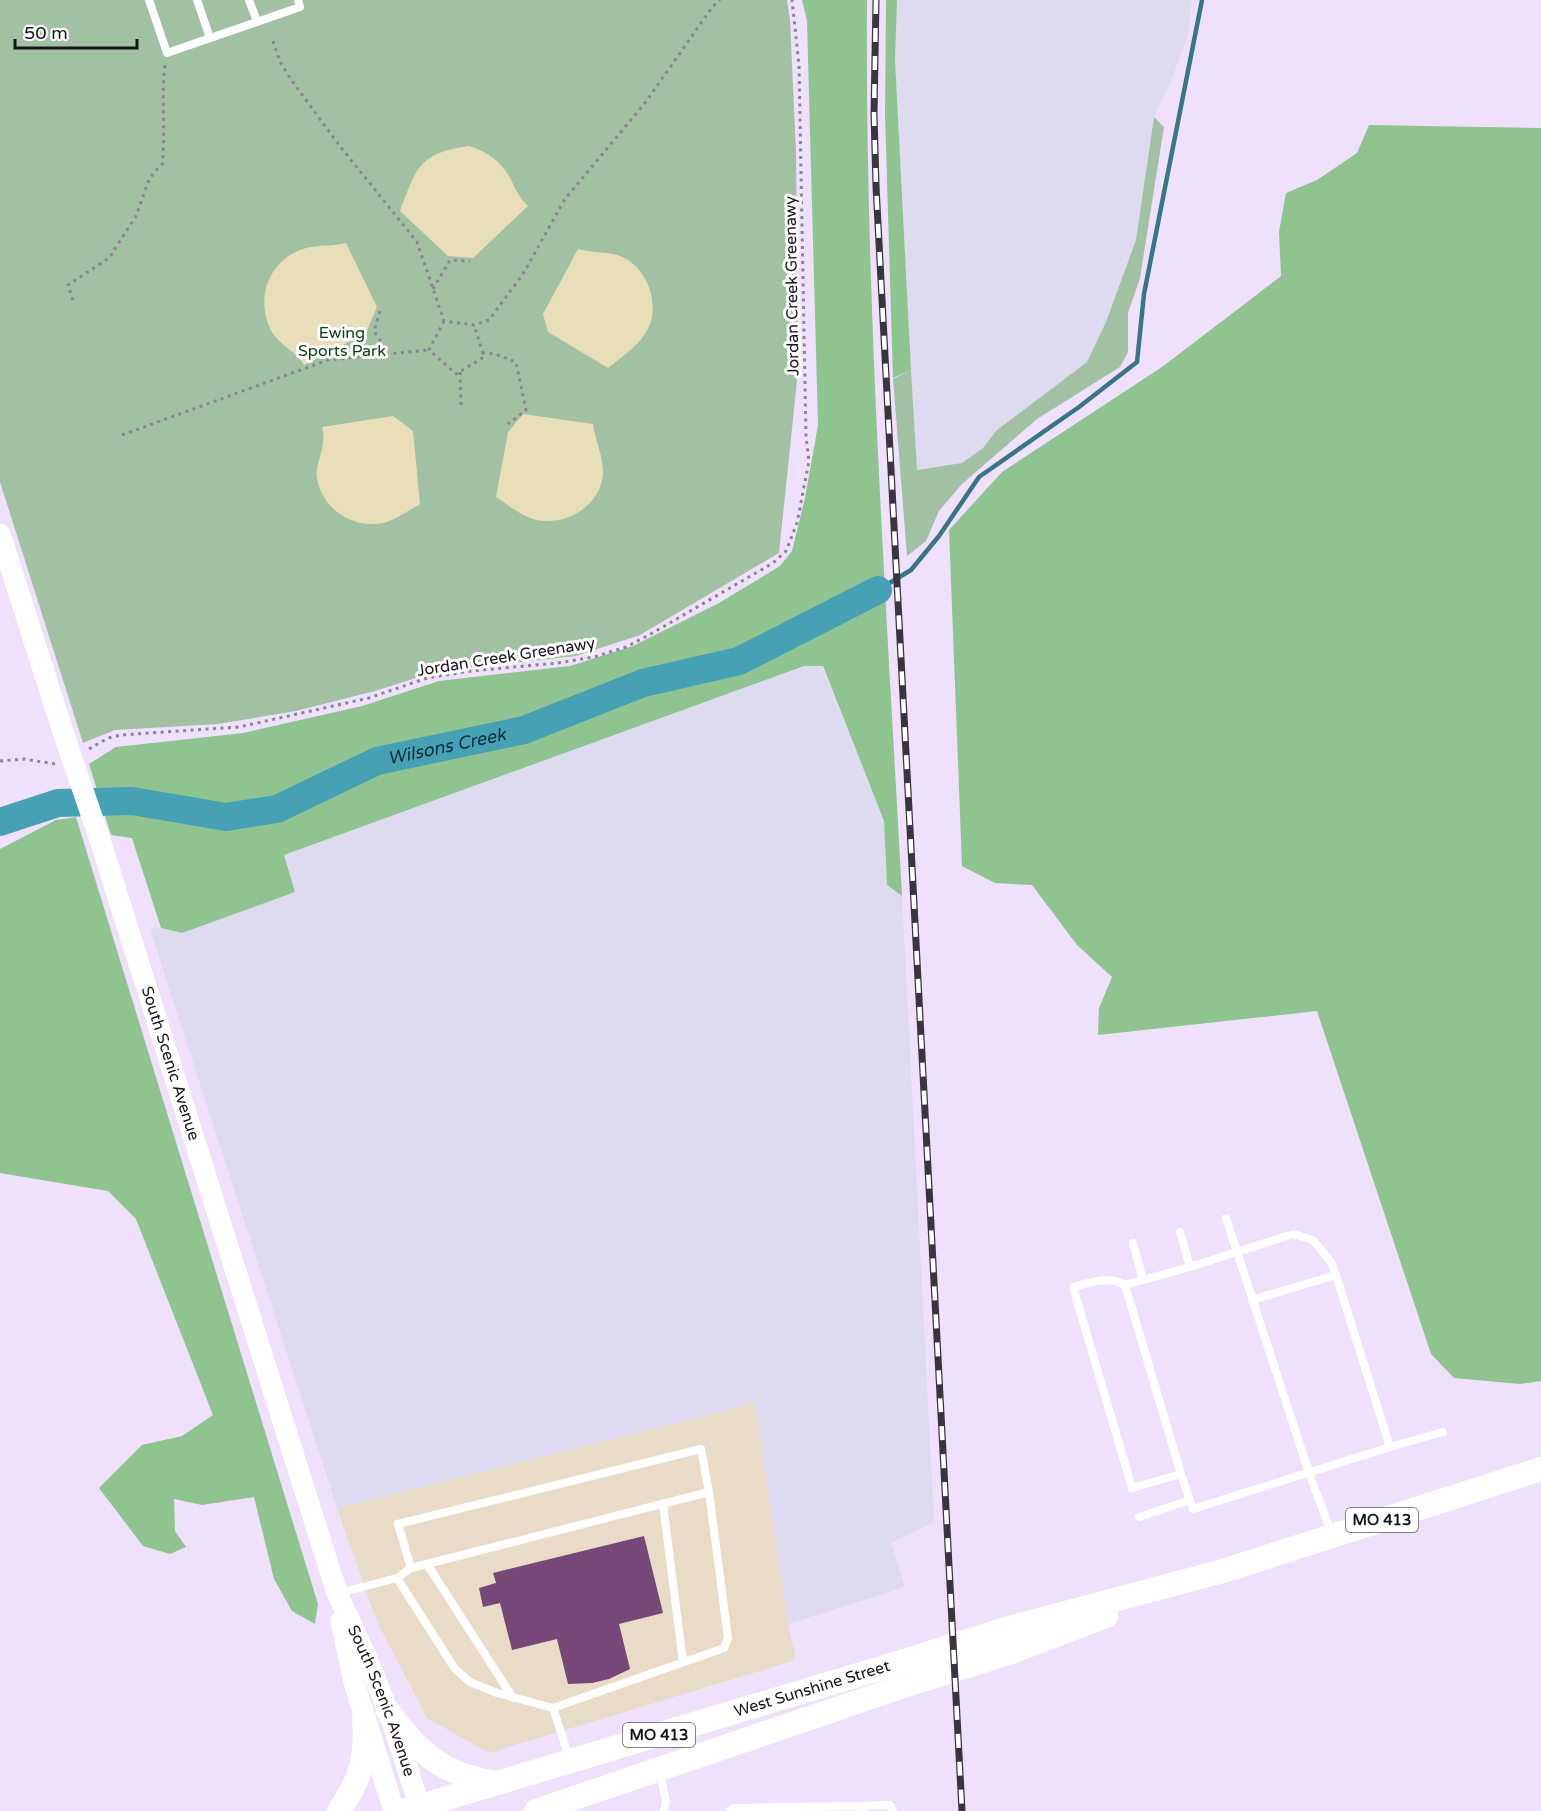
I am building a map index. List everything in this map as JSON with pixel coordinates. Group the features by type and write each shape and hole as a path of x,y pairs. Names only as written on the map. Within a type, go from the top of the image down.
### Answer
{"main road":[{"name":"South Scenic Avenue","path":"0,534 101,843 337,1593 388,1711 415,1809"},
{"name":"West Sunshine Street","path":"536,1811 659,1770 900,1675 1009,1628 1222,1571 1541,1469"},
{"name":"West Sunshine Street","path":"415,1809 571,1762 900,1675 1011,1652 1222,1571"},
{"name":"South Scenic Avenue","path":"337,1593 345,1643 364,1717 394,1811"},
{"path":"388,1711 411,1742 446,1768 472,1778 499,1783"},
{"path":"339,1811 354,1788 364,1760 366,1741 364,1717"}],"lane":[{"path":"148,0 166,53 300,7 298,0"},
{"path":"197,0 210,38"},
{"path":"249,0 257,21"},
{"path":"1226,1218 1333,1536"},
{"path":"1180,1232 1190,1267"},
{"path":"1125,1285 1293,1234 1313,1240 1331,1262 1390,1447"},
{"path":"1133,1242 1143,1280"},
{"path":"1252,1300 1335,1275"},
{"path":"1181,1474 1132,1488 1073,1287 1102,1280 1116,1280 1125,1285 1193,1509 1443,1432"},
{"path":"397,1578 455,1669 470,1682 513,1698 553,1708 723,1648 728,1638 709,1492 701,1449 398,1524 411,1568"},
{"path":"337,1593 397,1578 411,1568 709,1492"},
{"path":"1139,1516 1190,1500"},
{"path":"663,1504 683,1662"},
{"path":"427,1564 513,1698"},
{"path":"553,1708 571,1762"},
{"path":"659,1770 666,1802 665,1810"},
{"path":"730,1811 734,1808 863,1808 890,1805 893,1811"}],"path":[{"path":"444,321 474,325 489,320 523,274 566,199 645,103 713,6 720,0"},
{"name":"Jordan Creek Greenawy","path":"89,749 108,738 121,735 239,727 290,717 369,698 427,678 594,657 626,647 649,635 773,563 786,551 797,523 810,461 806,437 799,65 792,0"},
{"path":"273,41 280,62 292,81 339,145 417,242 444,321 429,350"},
{"path":"73,300 68,285 109,258 136,216 148,182 162,165 163,85 166,53"},
{"path":"433,289 450,260 470,261"},
{"path":"380,311 374,331 385,348"},
{"path":"122,435 328,360 429,350 456,374 484,357 474,325"},
{"path":"482,353 495,354 516,362 526,411 508,424"},
{"path":"460,372 460,407"},
{"path":"0,761 24,759 56,764"}],"shaded area":[{"path":"897,0 1192,0 1188,35 1170,84 1154,117 1136,240 1106,322 1087,362 997,430 983,448 962,463 916,470 895,60"},
{"path":"804,666 822,666 884,821 887,885 902,896 934,1522 891,1543 905,1587 788,1624 755,1403 337,1508 150,929 161,928 182,933 295,892 284,855"},
{"path":"755,1403 788,1623 796,1660 489,1753 427,1718 377,1622 337,1508"}],"green space":[{"name":"Ewing Sports Park","path":"0,0 787,0 790,20 796,152 798,371 779,553 640,635 576,656 438,671 375,691 296,711 218,724 115,730 83,743 0,482"},
{"path":"802,0 867,0 869,224 873,336 902,896 887,885 884,821 823,666 804,666 284,855 295,892 182,933 161,928 132,838 111,835 89,764 116,747 243,733 362,706 439,681 570,666 633,646 719,603 780,566 792,551 805,498 818,425 807,21"},
{"path":"886,0 897,0 895,60 911,370 893,378 885,115"},
{"path":"1154,117 1164,127 1140,278 1128,313 1128,352 1120,367 1037,419 962,484 939,511 926,541 907,556 893,379 911,370 917,470 962,463 983,448 997,430 1087,362 1106,322 1136,240"},
{"path":"1369,125 1541,128 1541,1381 1520,1384 1454,1378 1431,1354 1317,1011 1098,1035 1099,1008 1112,977 1077,945 1032,885 995,883 962,866 949,530 1002,472 1162,367 1281,276 1279,232 1286,193 1317,180 1357,153"},
{"path":"76,817 318,1604 315,1624 292,1611 274,1579 254,1497 202,1505 174,1499 175,1531 186,1547 170,1554 143,1546 99,1488 142,1445 182,1436 213,1415 136,1219 108,1191 0,1173 0,849 56,820"}],"sand":[{"path":"469,146 489,155 501,165 528,206 473,258 448,256 400,211 411,183 422,165 440,153"},
{"path":"346,243 377,307 366,333 304,365 272,332 265,308 267,284 279,264 300,250"},
{"path":"578,249 610,253 628,260 643,275 651,294 652,315 645,334 633,348 608,368 548,332 543,314"},
{"path":"523,414 593,424 603,475 595,497 578,512 568,517 544,521 533,519 496,497 508,432"},
{"path":"393,416 413,431 420,504 387,522 375,524 352,520 333,508 320,489 317,473 323,446 322,427"}],"building":[{"path":"644,1536 663,1613 619,1624 630,1669 609,1679 592,1683 568,1684 557,1639 512,1650 500,1603 483,1607 479,1588 496,1583 493,1573"}],"waterway":[{"path":"878,590 911,570 939,536 979,477 1079,407 1137,362 1144,294 1202,0"},
{"name":"Wilsons Creek","path":"0,822 58,803 132,801 226,817 277,809 377,761 524,730 643,683 739,661 878,590"}],"railway":[{"path":"876,0 874,114 876,186 962,1811"}]}
